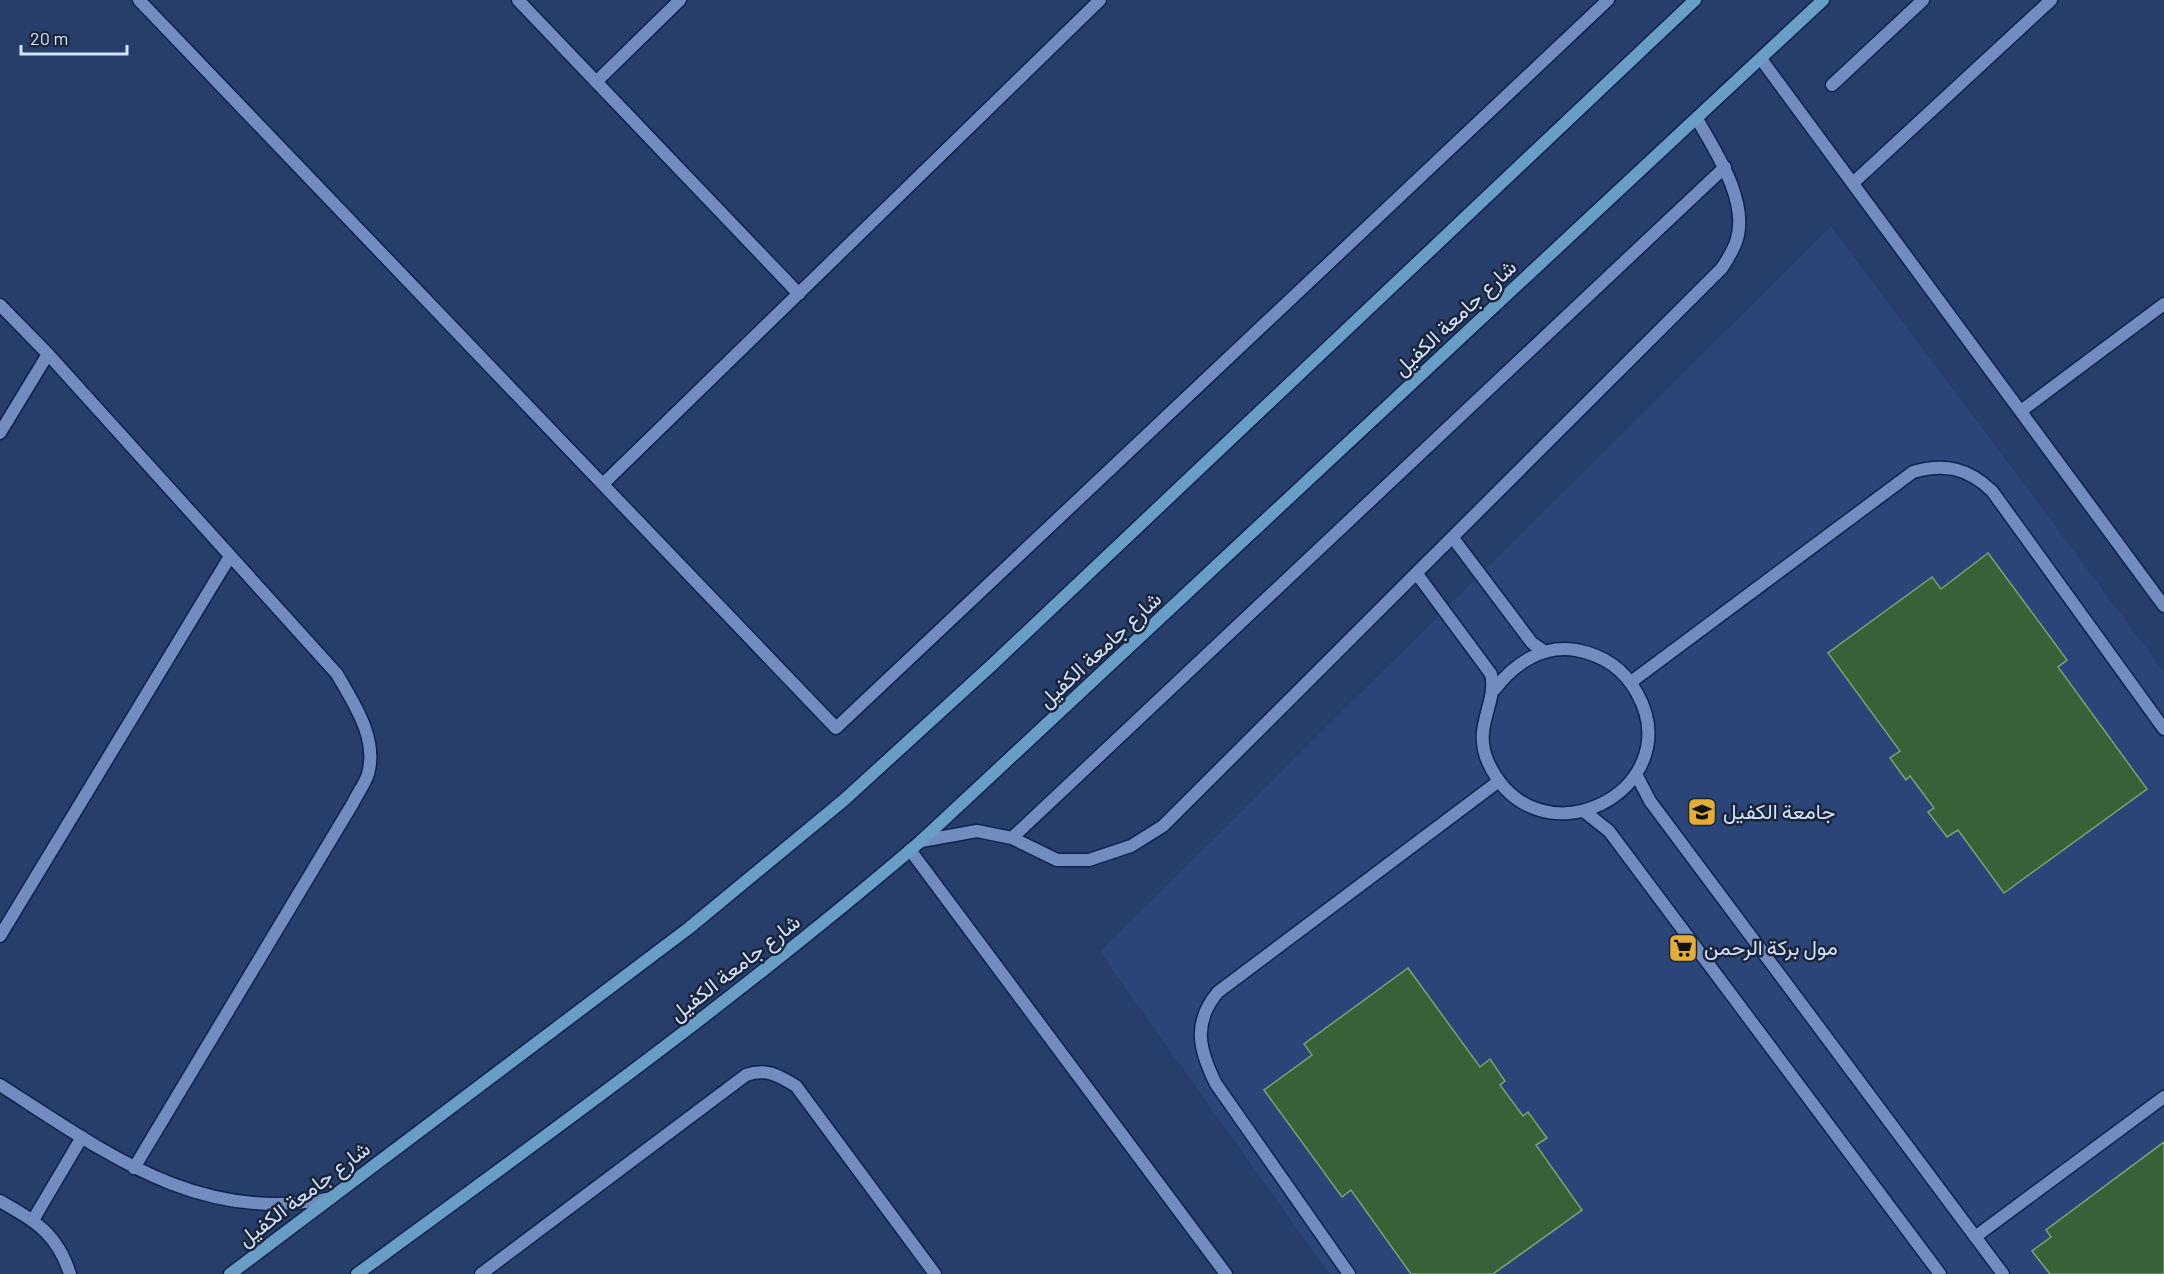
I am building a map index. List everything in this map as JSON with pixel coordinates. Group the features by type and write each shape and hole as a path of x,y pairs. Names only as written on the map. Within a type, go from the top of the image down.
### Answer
{"main road":[{"name":"شارع جامعة الكفيل","path":"230,1274 689,928 844,800 985,672 1695,0"},
{"name":"شارع جامعة الكفيل","path":"357,1274 603,1095 822,925 921,841 1823,0"}],"street":[{"path":"139,0 836,728 1608,0"},
{"path":"518,0 799,294"},
{"path":"596,82 680,0"},
{"path":"603,484 1100,0"},
{"path":"1832,85 1923,0"},
{"path":"1853,183 2051,0"},
{"path":"1761,59 2164,606"},
{"path":"921,841 977,831 1012,838 1057,860 1089,861 1131,846 1163,826 1722,268 1737,241 1738,207 1725,167 1697,119"},
{"path":"1012,838 1725,167"},
{"path":"2021,411 2164,304"},
{"path":"0,305 48,354 229,558 337,674 359,714 370,743 368,774 134,1167"},
{"path":"0,433 48,354"},
{"path":"1632,682 1913,472 1930,467 1948,467 1965,471 1979,479 1992,491 2164,729"},
{"path":"1453,538 1532,643 1545,652"},
{"path":"0,936 229,558"},
{"path":"1417,574 1491,674 1495,689"},
{"path":"1569,649 1593,654 1614,665 1632,682 1643,703 1648,727 1646,751 1636,774 1623,791 1605,804 1585,812 1561,814 1537,810 1516,798 1499,781 1487,760 1482,736 1485,711 1495,689 1516,666 1545,652 1569,649"},
{"path":"1636,774 1650,801 2003,1274"},
{"path":"1349,1274 1215,1084 1205,1062 1200,1021 1207,1005 1218,992 1499,781"},
{"path":"1585,812 1609,831 1935,1272"},
{"path":"910,850 1226,1274"},
{"path":"482,1274 746,1075 758,1071 777,1073 796,1086 934,1274"},
{"path":"0,1085 82,1137 169,1185 205,1197 244,1204 303,1204 331,1198"},
{"path":"1976,1237 2164,1097"},
{"path":"33,1220 82,1137"},
{"path":"0,1200 33,1220 51,1235 64,1255 70,1274"}],"shaded area":[{"name":"جامعة الكفيل","path":"1831,226 2164,672 2164,1274 1329,1274 1100,952"}],"building":[{"path":"1988,553 2067,660 2058,667 2147,789 2004,893 1958,830 1947,837 1928,812 1934,808 1910,776 1906,780 1890,758 1900,751 1828,653 1932,577 1941,589"},
{"path":"1408,968 1480,1067 1490,1059 1505,1081 1500,1085 1523,1116 1528,1112 1547,1138 1536,1145 1582,1210 1493,1274 1411,1274 1351,1190 1342,1197 1264,1090 1312,1055 1304,1044"},
{"path":"2164,1142 2164,1274 2050,1274 2032,1251 2051,1237 2046,1230"}],"place":[{"name":"جامعة الكفيل","path":"1702,812"},
{"name":"مول بركة الرحمن","path":"1683,948"}]}
